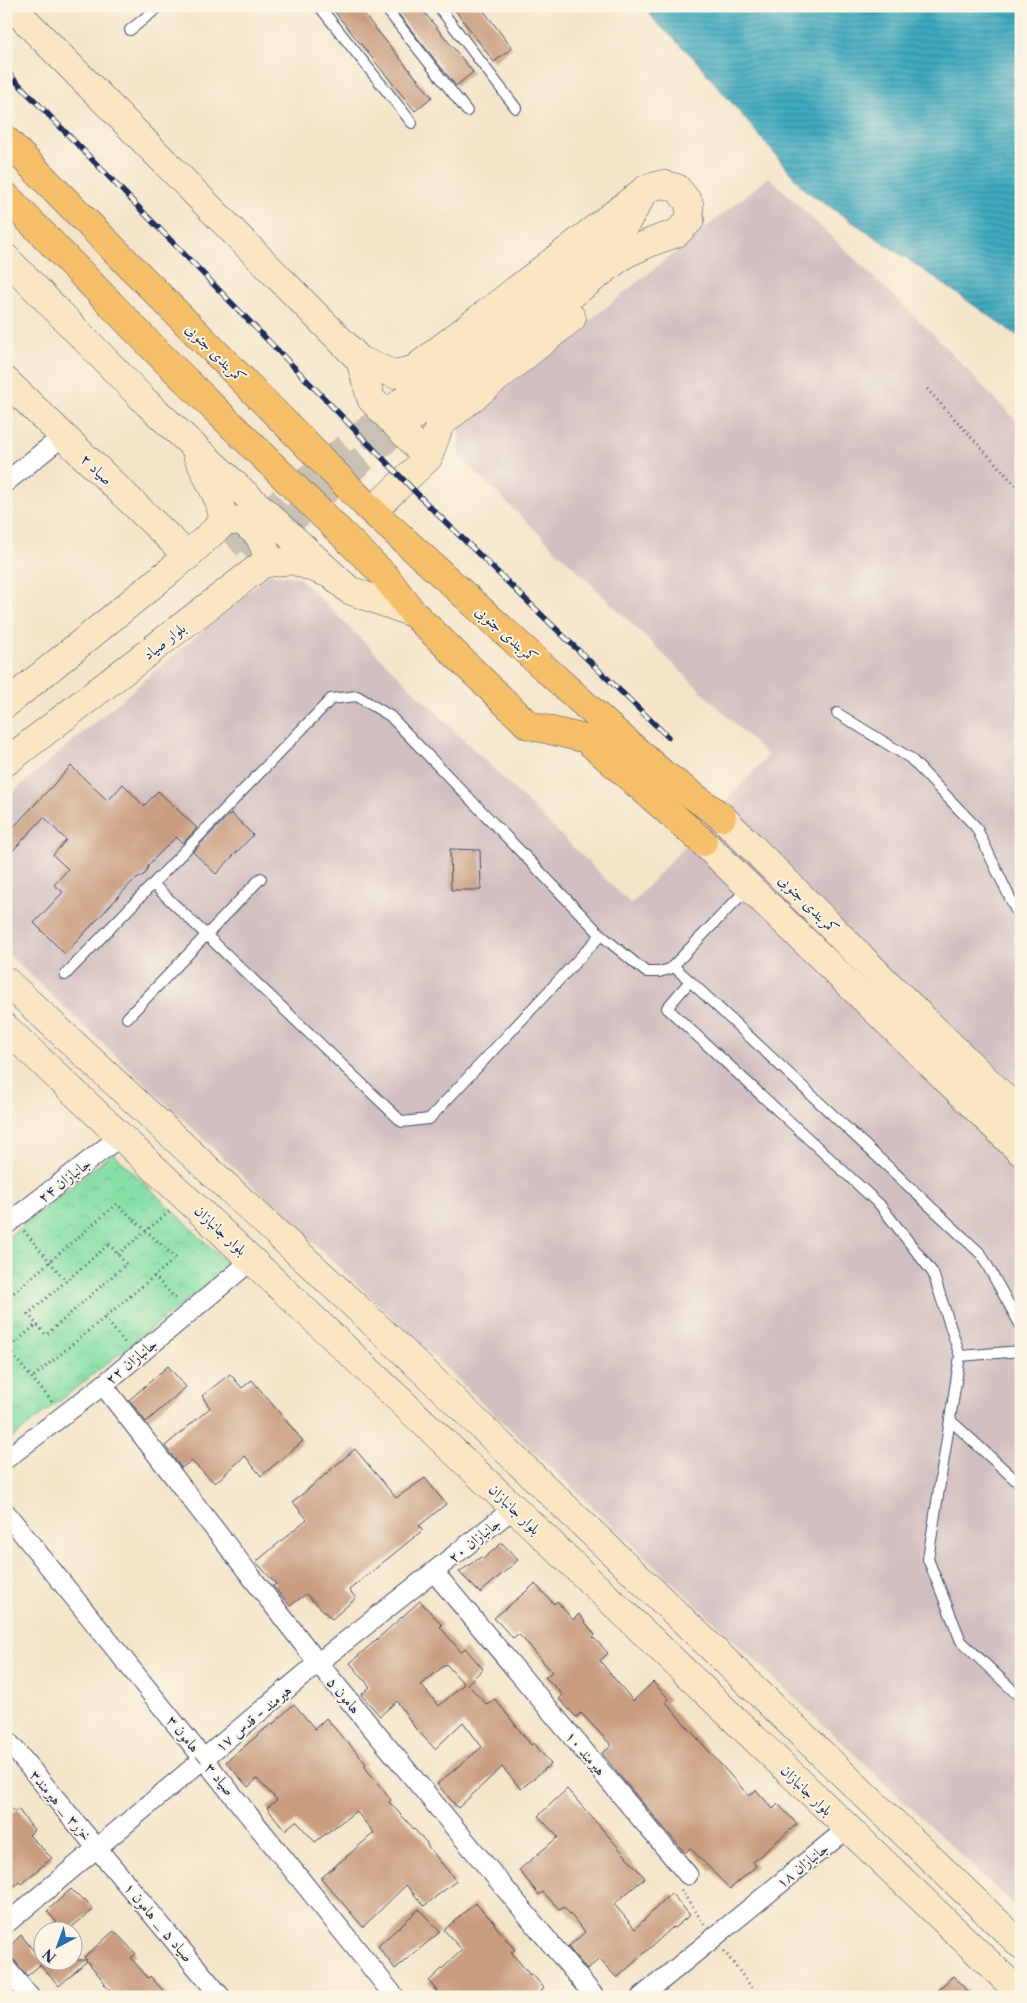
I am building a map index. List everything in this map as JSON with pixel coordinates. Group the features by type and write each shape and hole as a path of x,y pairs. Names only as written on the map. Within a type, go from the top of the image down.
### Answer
{"highway":[{"name":"کمربندی جنوبی","path":"6,140 372,511 653,782 703,842"},
{"name":"کمربندی جنوبی","path":"6,196 160,355 385,576 413,614 528,725 586,739 653,782 722,817"}],"main road":[{"path":"11,6 360,360 393,374 413,370 646,190 662,184 677,188 689,203 690,220 677,233 440,424 428,458 372,511"},
{"path":"646,190 624,226 600,252 405,411 625,254 677,233"},
{"path":"6,258 147,403 349,590 413,614"},
{"path":"360,360 371,399 428,458"},
{"name":"صیاد ۲","path":"6,381 188,556"},
{"path":"191,442 240,547"},
{"path":"6,704 188,556 240,547"},
{"path":"6,721 240,547"},
{"path":"6,744 240,547"},
{"name":"بلوار صیاد","path":"6,762 240,547 292,560 333,575"},
{"name":"کمربندی جنوبی","path":"722,817 1021,1114"},
{"name":"کمربندی جنوبی","path":"703,842 1021,1152"},
{"path":"749,888 771,865"},
{"path":"860,995 879,975"},
{"path":"6,981 382,1331 1021,1945"},
{"path":"10,1032 38,1010"},
{"name":"بلوار جانبازان","path":"10,1032 514,1508 848,1828 1011,1992"},
{"path":"356,1358 382,1331"}],"street":[{"path":"6,482 63,436"},
{"name":"جانبازان ۲۴","path":"10,1222 122,1136"},
{"name":"جانبازان ۲۲","path":"6,1459 103,1385 252,1260"},
{"name":"هامون ۵","path":"103,1385 318,1663 595,1997"},
{"name":"جانبازان ۲۰","path":"434,1572 514,1508"},
{"name":"صیاد ۳ _ هامون ۳","path":"6,1513 395,1997"},
{"name":"هیرمند - قدس ۱۷","path":"6,1924 318,1663 434,1572"},
{"name":"هیرمند ۱۰","path":"434,1572 688,1875"},
{"name":"خزر۳ _ هیرمند۳","path":"6,1739 97,1848"},
{"name":"جانبازان ۱۸","path":"641,1997 848,1828"},
{"name":"صیاد ۵ _ هامون ۱","path":"97,1848 220,1997"},
{"path":"6,1968 30,1997"}],"lane":[{"path":"130,30 160,6"},
{"path":"319,6 412,123"},
{"path":"384,6 467,111"},
{"path":"438,6 516,108"},
{"path":"66,975 331,699 357,696 390,716 601,935 646,972 659,972 670,969 749,888"},
{"path":"837,713 910,758 976,827 1021,921"},
{"path":"126,1018 261,878"},
{"path":"153,884 402,1122 429,1119 601,935"},
{"path":"673,966 981,1254 1021,1326"},
{"path":"690,982 667,1008 880,1205 933,1274 960,1356 928,1559 961,1641 1021,1698"},
{"path":"960,1356 1021,1351"},
{"path":"950,1420 1021,1485"}],"path":[{"path":"927,389 1021,492"},
{"path":"118,1254 187,1198"},
{"path":"6,1298 117,1204 176,1258 32,1378"},
{"path":"10,1222 66,1281"},
{"path":"109,1244 126,1264 46,1335 28,1314 66,1281 109,1244"},
{"path":"154,1276 190,1312"},
{"path":"105,1318 136,1357"},
{"path":"37,1324 7,1349 63,1415"},
{"path":"688,1875 678,1885 713,1937 758,1997"}],"shaded area":[{"path":"769,177 932,333 1021,426 1021,1912 6,952 6,798 269,574 298,577 631,904 768,756 459,456 459,425"}],"green space":[{"path":"113,1153 230,1266 6,1443 6,1239"}],"water":[{"path":"645,6 1021,6 1021,338 805,190 693,57 655,21"}],"building":[{"path":"330,6 357,6 432,97 415,111"},
{"path":"402,6 419,6 473,72 456,86 396,11"},
{"path":"452,6 480,6 512,48 494,62"},
{"path":"71,766 108,801 123,784 144,806 158,791 197,828 183,843 176,837 149,864 145,874 132,882 65,954 34,923 63,892 54,885 68,869 53,855 66,840 44,817 6,858 6,835"},
{"path":"231,813 253,835 216,874 193,852"},
{"path":"450,849 480,850 481,890 451,890"},
{"path":"168,1366 186,1387 146,1422 129,1400"},
{"path":"230,1374 242,1388 252,1380 303,1441 261,1476 245,1456 215,1483 191,1461 181,1468 165,1446 210,1408 202,1396"},
{"path":"355,1449 396,1498 425,1478 446,1504 419,1526 423,1530 349,1590 356,1598 332,1619 306,1594 290,1606 273,1586 276,1584 256,1562 307,1519 293,1502"},
{"path":"502,1543 518,1560 480,1593 459,1572 481,1557 483,1559"},
{"path":"535,1584 554,1604 557,1601 573,1620 579,1614 595,1635 593,1637 608,1653 600,1661 633,1701 653,1682 669,1699 666,1702 682,1721 749,1796 756,1790 773,1809 778,1804 797,1824 753,1862 756,1866 730,1889 690,1848 685,1853 602,1753 612,1746 581,1713 576,1717 559,1699 563,1695 545,1677 552,1672 518,1634 513,1638 494,1618"},
{"path":"420,1601 442,1625 440,1627 461,1652 465,1648 483,1669 467,1684 487,1705 495,1699 531,1745 534,1743 551,1764 521,1789 502,1767 458,1808 437,1784 482,1747 463,1722 435,1749 415,1728 397,1701 380,1716 361,1695 370,1687 350,1663","holes":["446,1664 464,1684 439,1706 421,1685"]},
{"path":"294,1704 315,1729 326,1718 366,1764 364,1766 391,1800 389,1802 427,1843 456,1881 424,1906 406,1885 363,1927 321,1878 374,1833 356,1811 315,1842 296,1821 285,1830 267,1808 277,1800 257,1779 248,1787 226,1762 273,1724"},
{"path":"567,1789 645,1878 614,1904 635,1929 671,1893 690,1915 673,1927 617,1978 599,1959 587,1970 568,1947 585,1932 564,1907 560,1910 543,1892 539,1895 519,1870 558,1837 538,1816"},
{"path":"6,1803 14,1812 18,1809 34,1830 29,1835 52,1858 6,1894"},
{"path":"71,1889 83,1901 85,1899 93,1910 80,1920 55,1920 47,1911"},
{"path":"475,1903 495,1923 515,1950 511,1952 530,1975 532,1974 544,1988 536,1997 441,1997 429,1981 462,1950 444,1930"},
{"path":"419,1909 440,1932 395,1969 378,1946"},
{"path":"114,1931 136,1954 131,1958 148,1978 150,1976 169,1997 117,1997 104,1984 87,1961 82,1965 82,1960 87,1960 84,1957"},
{"path":"21,1935 32,1949 32,1970 34,1970 27,1976 14,1960 6,1957 6,1950"},
{"path":"45,1970 77,1970 59,1986"},
{"path":"953,1976 973,1997 930,1997"}],"tunnel":[{"path":"228,545 398,405"},
{"path":"247,558 392,434"}],"railway":[{"path":"6,71 430,507 668,737"}]}
